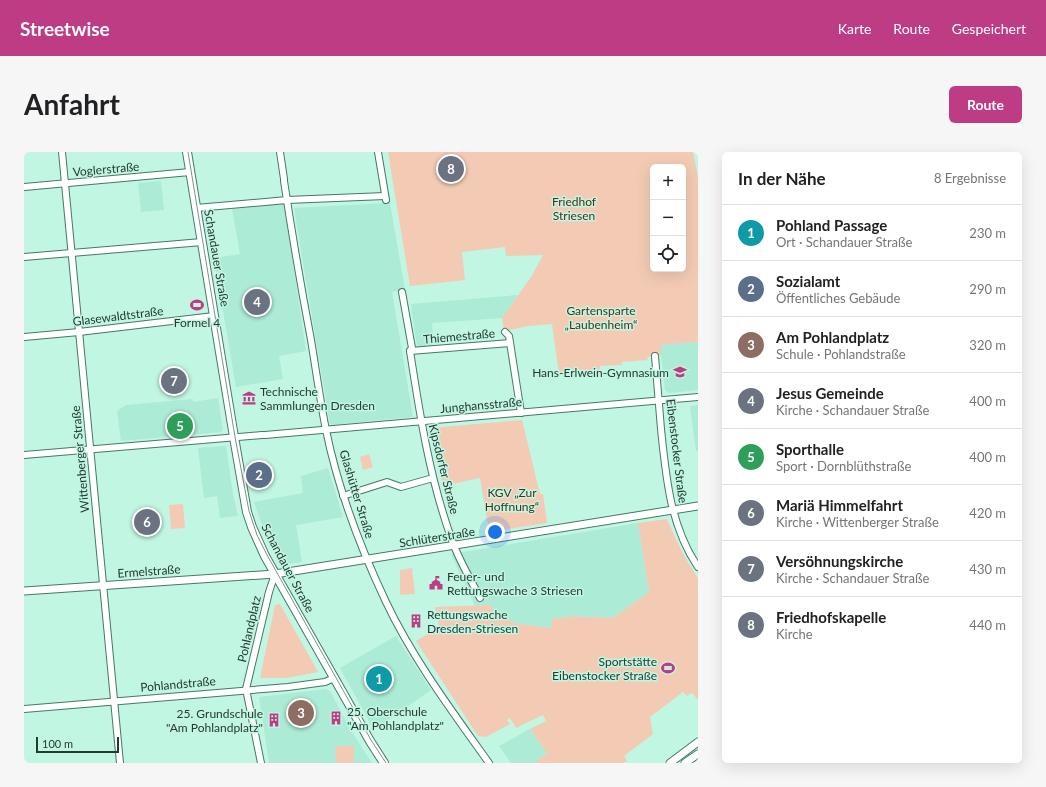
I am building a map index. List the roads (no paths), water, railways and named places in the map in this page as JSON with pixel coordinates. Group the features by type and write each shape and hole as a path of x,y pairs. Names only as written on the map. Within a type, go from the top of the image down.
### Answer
{"main road":[{"name":"Schandauer Straße","path":"187,152 247,512 258,540 275,574 384,763"}],"street":[{"name":"Wittenberger Straße","path":"62,152 120,763"},
{"name":"Glashütter Straße","path":"280,152 326,430 343,496 366,559 401,631 438,689 489,763"},
{"path":"196,208 287,200 386,198 378,152"},
{"name":"Voglerstraße","path":"24,187 190,172"},
{"path":"24,257 202,242"},
{"name":"Kipsdorfer Straße","path":"402,292 412,348 410,351 421,421 433,478 454,545 480,598"},
{"name":"Glasewaldtstraße","path":"24,336 79,332 214,316"},
{"path":"505,332 509,336 521,413"},
{"name":"Thiemestraße","path":"410,351 510,343"},
{"name":"Eibenstocker Straße","path":"655,356 667,480 673,510 684,540 698,567"},
{"name":"Junghansstraße","path":"24,455 698,397"},
{"path":"343,496 387,482 401,487 433,478"},
{"name":"Schlüterstraße","path":"275,574 698,506"},
{"name":"Ermelstraße","path":"24,591 275,574"},
{"name":"Pohlandplatz","path":"246,689 269,592 275,574"},
{"name":"Pohlandstraße","path":"24,709 246,689 288,687 325,682 334,678"},
{"path":"246,689 261,763"},
{"path":"670,763 698,742"},
{"path":"685,763 698,754"}],"tram line":[{"path":"188,152 235,437 249,511 257,535 267,555 371,740 386,763"}],"place":[{"name":"Friedhofskapelle","path":"451,169"},
{"name":"Jesus Gemeinde","path":"257,302"},
{"name":"Formel 4","path":"197,305"},
{"name":"Hans-Erlwein-Gymnasium","path":"680,372"},
{"name":"Versöhnungskirche","path":"174,381"},
{"name":"Technische Sammlungen Dresden","path":"249,398"},
{"name":"Sporthalle","path":"180,426"},
{"name":"Sozialamt","path":"259,475"},
{"name":"Mariä Himmelfahrt","path":"147,522"},
{"name":"Feuer- und Rettungswache 3 Striesen","path":"436,583"},
{"name":"Rettungswache Dresden-Striesen","path":"416,621"},
{"name":"Sportstätte Eibenstocker Straße","path":"668,668"},
{"name":"Pohland Passage","path":"379,679"},
{"name":"Am Pohlandplatz","path":"301,713"},
{"name":"25. Oberschule \"Am Pohlandplatz\"","path":"336,718"},
{"name":"25. Grundschule \"Am Pohlandplatz\"","path":"274,720"}],"park label":[{"name":"Friedhof Striesen","path":"574,208"},
{"name":"Gartensparte „Laubenheim“","path":"601,317"},
{"name":"KGV „Zur Hoffnung“","path":"512,499"}]}
